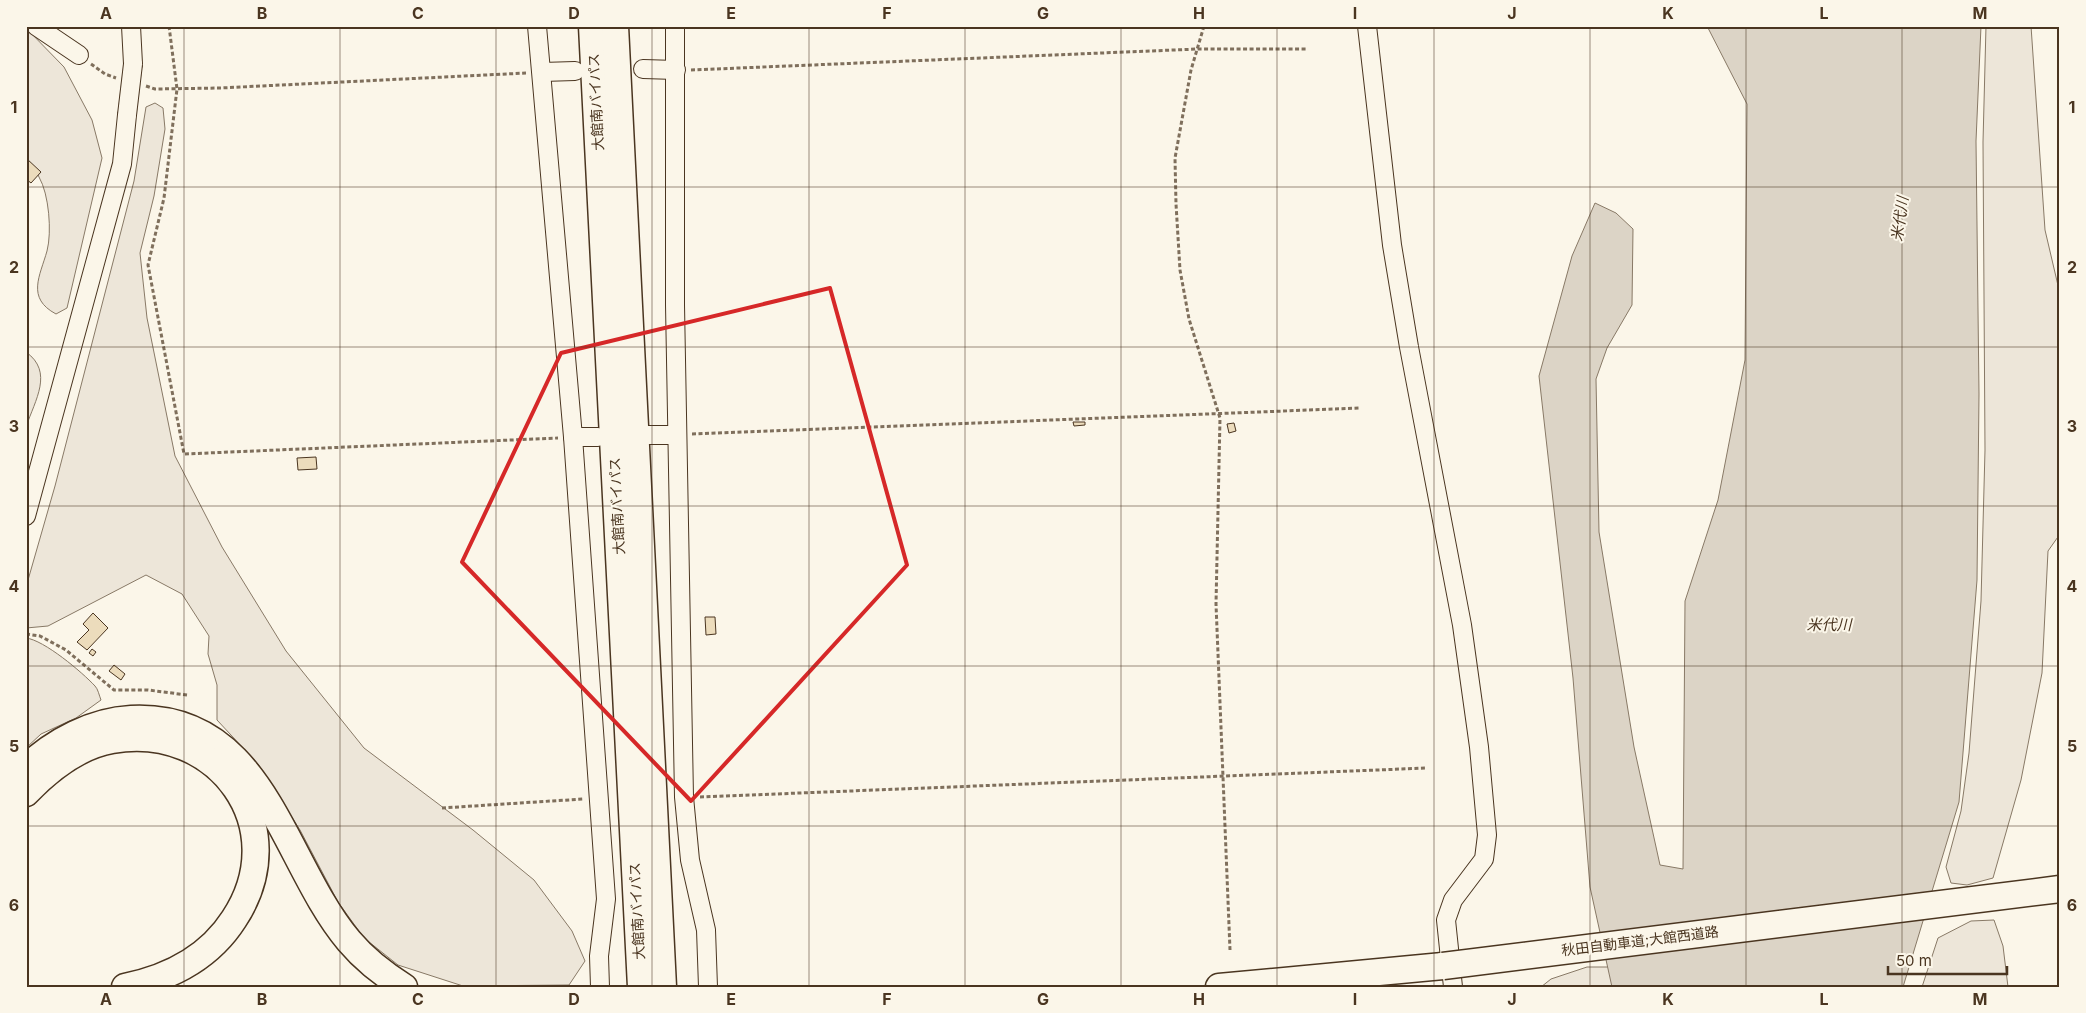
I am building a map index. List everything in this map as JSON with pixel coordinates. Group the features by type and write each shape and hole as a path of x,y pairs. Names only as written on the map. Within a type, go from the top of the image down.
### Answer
{"highway":[{"name":"大館南バイパス","path":"592,26 640,987"},
{"name":"大館南バイパス","path":"615,26 663,987"},
{"path":"26,768 46,752 84,730 123,719 163,721 200,733 218,743 250,775 266,798 318,895 348,941 365,959 404,987"},
{"path":"26,793 61,762 86,748 110,740 158,739 180,744 201,755 219,768 234,784 245,804 252,826 255,869 241,909 215,944 180,968 161,977 125,987"},
{"name":"秋田自動車道;大館西道路","path":"1219,987 1448,976 2060,890"},
{"path":"659,905 668,987"}],"street":[{"path":"36,26 78,55"},
{"path":"26,516 122,164 133,64 131,26"},
{"path":"537,26 573,437 606,899 599,956 600,987"},
{"path":"674,26 676,70 676,434 684,797 690,860 706,930 708,987"},
{"path":"1367,26 1392,245 1410,356 1462,625 1479,747 1486,825 1484,859 1453,900 1446,920 1448,976"},
{"path":"643,69 676,70"},
{"path":"542,72 575,71"},
{"path":"648,435 676,434"},
{"path":"573,437 598,436"}],"path":[{"path":"169,26 177,89 164,198 148,265 184,454 573,437"},
{"path":"1204,26 1191,70 1175,158 1176,204 1180,270 1189,319 1218,413 1220,428 1216,604 1230,950"},
{"path":"676,70 1198,49 1308,48"},
{"path":"155,89 542,72"},
{"path":"676,434 1361,408"},
{"path":"26,634 40,636 66,650 114,690 148,690 187,695"},
{"path":"684,797 1427,768"},
{"path":"442,808 598,798"}],"highlighted area":[{"path":"830,288 907,565 691,801 462,562 561,353"}],"shaded area":[{"path":"1986,26 2031,26 2045,230 2060,294 2060,534 2048,551 2042,673 2021,780 1993,878 1967,885 1951,883 1946,867 1961,811 1969,753 1981,601 1985,450 1983,142"},
{"path":"26,28 64,67 92,120 102,158 67,308 56,314 47,308 38,294 39,278 49,243 49,224 45,193 38,174 26,154"},
{"path":"155,103 163,108 165,129 154,196 140,253 147,318 175,456 222,547 286,651 364,748 473,830 534,880 572,931 585,961 569,985 463,986 398,965 364,938 338,902 300,830 258,764 217,720 217,685 208,654 209,636 182,594 146,575 48,626 26,628 26,587 55,486 134,181 146,107"},
{"path":"26,352 39,368 41,377 37,397 26,427"},
{"path":"26,638 43,644 72,665 95,686 101,700 76,718 41,734 26,748"},
{"path":"1994,920 2003,946 2008,987 1922,987 1938,938 1971,921"},
{"path":"1587,967 1615,967 1620,987 1541,987 1551,979"}],"water":[{"name":"米代川","path":"1707,26 1981,26 1976,141 1979,394 1977,580 1959,802 1903,987 1612,987 1590,887 1573,678 1539,376 1572,256 1595,203 1616,213 1633,229 1632,305 1607,348 1596,379 1599,532 1634,747 1660,865 1683,869 1685,601 1718,500 1745,360 1747,104"}],"building":[{"path":"26,158 41,172 31,183 26,179"},
{"path":"1073,422 1085,422 1085,425 1074,426"},
{"path":"1234,423 1236,431 1229,433 1227,424"},
{"path":"316,457 317,469 298,470 297,458"},
{"path":"93,613 108,628 87,650 77,642 89,630 83,624"},
{"path":"705,617 715,617 716,634 706,635"},
{"path":"92,649 96,652 93,656 89,653"},
{"path":"114,665 125,674 121,680 109,671"}]}
